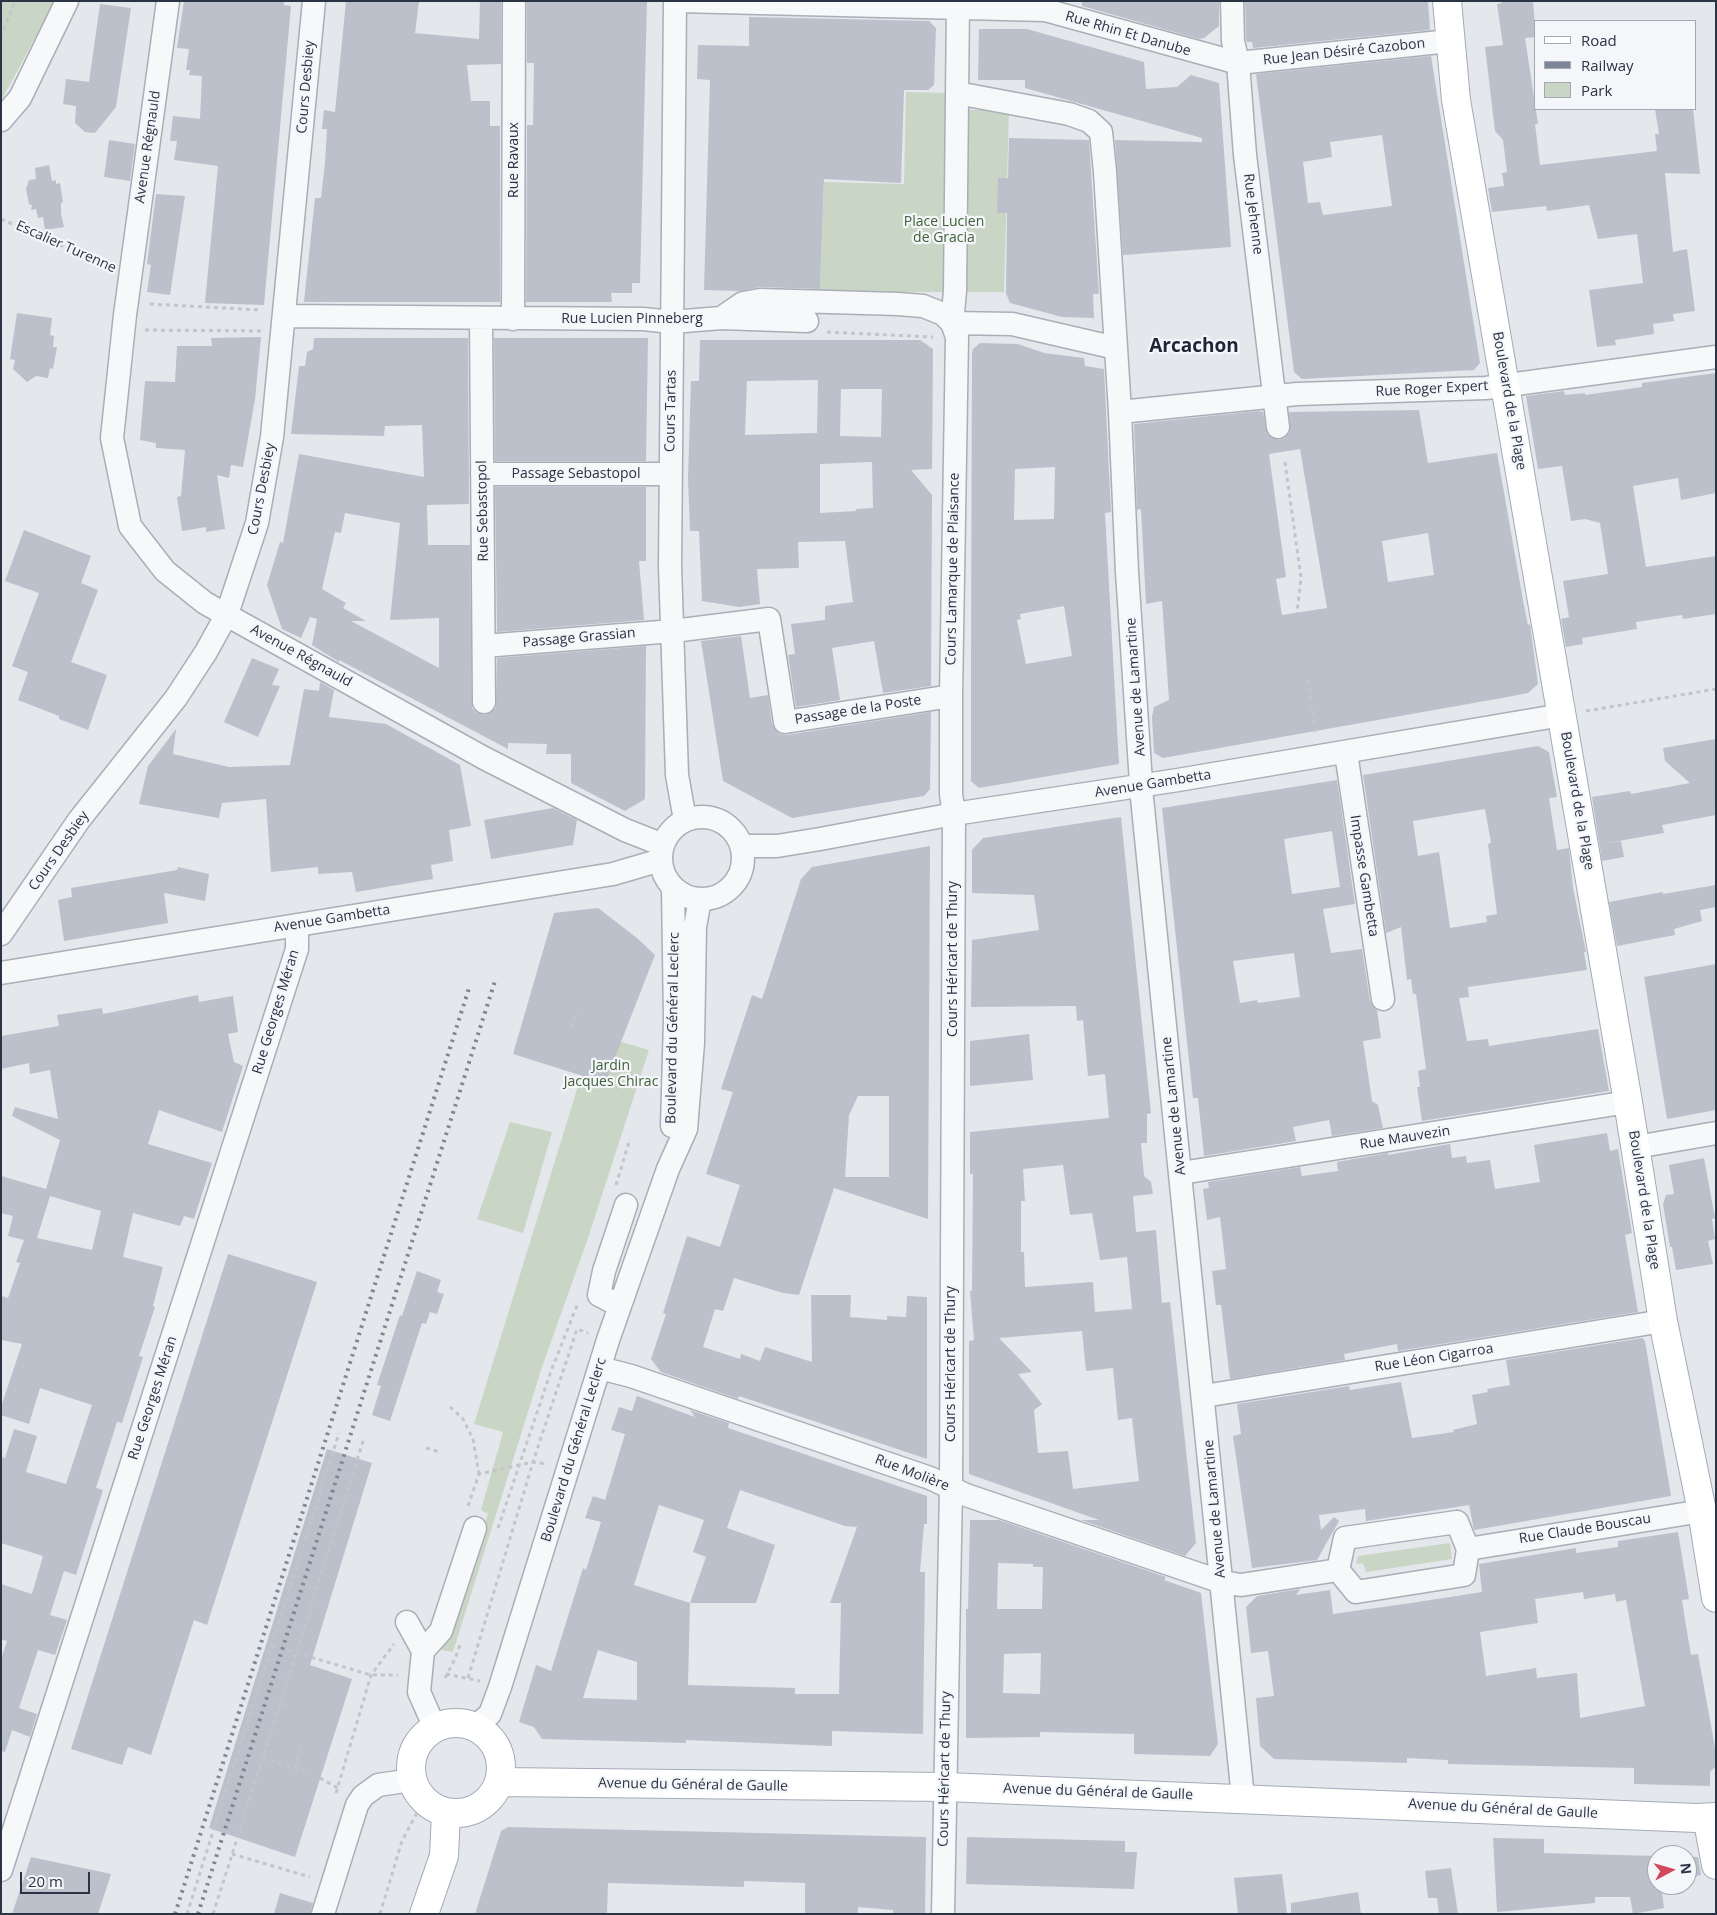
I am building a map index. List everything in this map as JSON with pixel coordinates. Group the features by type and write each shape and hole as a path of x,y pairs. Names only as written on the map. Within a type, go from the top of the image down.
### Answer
{"main road":[{"name":"Boulevard de la Plage","path":"1448,1 1456,100 1507,385 1636,1147 1663,1321 1702,1510 1716,1598"},
{"path":"424,1914 444,1856 427,1798 411,1760 415,1747 424,1736 431,1718 475,1726 495,1744 500,1756 500,1782 494,1794 484,1804 472,1811 459,1814 427,1798"},
{"name":"Avenue du Général de Gaulle","path":"500,1782 946,1787 1243,1798 1709,1821"},
{"path":"1709,1821 1716,1865"}],"street":[{"path":"1,120 20,98 67,1"},
{"name":"Avenue Régnauld","path":"168,1 135,291 132,334 112,438 130,526 166,571 205,603 484,758 624,830 662,852"},
{"name":"Cours Desbiey","path":"1,934 79,820 176,698 206,652 227,614 257,523 272,437 314,1"},
{"name":"Rue Ravaux","path":"513,319 514,1"},
{"name":"Rue Rhin Et Danube","path":"677,1 958,5 1045,10 1238,63"},
{"name":"Cours Tartas","path":"677,1 670,474 678,775 685,820"},
{"name":"Rue Jehenne","path":"1232,1 1244,147 1286,395 1278,427"},
{"path":"958,5 955,291 952,323 1012,324 1116,348"},
{"name":"Rue Jean Désiré Cazobon","path":"1238,63 1450,41"},
{"name":"Avenue de Lamartine","path":"957,93 1069,114 1089,121 1101,132 1106,172 1127,572 1142,786 1243,1798"},
{"name":"Rue Lucien Pinneberg","path":"285,316 672,322 721,318 743,303 760,300 923,306 943,314 952,323"},
{"path":"721,318 807,321"},
{"name":"Rue Sebastopol","path":"482,319 484,702"},
{"name":"Cours Lamarque de Plaisance","path":"952,323 957,338 951,696 951,794 954,814"},
{"name":"Rue Roger Expert","path":"1120,412 1286,395 1418,391 1507,385 1716,357"},
{"name":"Passage Sebastopol","path":"482,474 670,474"},
{"name":"Passage de la Poste","path":"673,631 769,618 785,722 951,696"},
{"name":"Passage Grassian","path":"484,646 673,631"},
{"name":"Avenue Gambetta","path":"742,846 777,846 954,814 1346,753 1562,715"},
{"name":"Impasse Gambetta","path":"1346,753 1382,999"},
{"name":"Cours Héricart de Thury","path":"943,1914 943,1818 946,1787 951,1487 954,814"},
{"path":"699,816 719,820 736,833 742,846 744,859 741,872 735,884 713,898 700,899 690,897 674,887 663,870 662,852 668,834 685,820 699,816"},
{"name":"Avenue Gambetta","path":"1,973 613,874 662,852"},
{"name":"Boulevard du Général Leclerc","path":"668,1169 675,1038 674,887"},
{"name":"Boulevard du Général Leclerc","path":"475,1726 490,1714 500,1687 620,1306 668,1169 686,1129 693,1043 695,927 700,899"},
{"name":"Rue Georges Méran","path":"1,1870 297,949 298,925"},
{"name":"Rue Mauvezin","path":"1181,1173 1628,1102"},
{"path":"1636,1147 1716,1133"},
{"path":"620,1306 600,1295 621,1196"},
{"name":"Rue Léon Cigarroa","path":"1204,1396 1663,1321"},
{"name":"Rue Molière","path":"600,1368 930,1478 966,1495 1222,1582"},
{"name":"Rue Claude Bouscau","path":"1468,1549 1702,1510"},
{"path":"1457,1522 1468,1549 1464,1575 1356,1592 1338,1570 1345,1538 1457,1522"},
{"path":"431,1718 420,1692 423,1651 441,1631 486,1531"},
{"path":"1222,1582 1241,1585 1338,1570"},
{"path":"402,1631 423,1651"},
{"path":"323,1914 356,1805 363,1796 378,1785 427,1798"}],"path":[{"path":"1,37 15,1"},
{"name":"Escalier Turenne","path":"1,219 135,291"},
{"path":"135,291 262,310"},
{"path":"132,334 261,331"},
{"path":"1285,462 1301,578 1298,613"},
{"path":"1308,680 1315,731"},
{"path":"1562,715 1716,689"},
{"path":"572,1027 577,1010"},
{"path":"621,1196 630,1139"},
{"path":"486,1531 579,1300"},
{"path":"468,1678 533,1462 577,1329 594,1335"},
{"path":"450,1407 463,1419 473,1439 479,1474"},
{"path":"187,1914 339,1433"},
{"path":"213,1914 364,1438"},
{"path":"426,1448 440,1452"},
{"path":"335,1796 371,1675 402,1631"},
{"path":"431,1718 461,1642"},
{"path":"273,1646 371,1675 405,1675"},
{"path":"441,1674 486,1682"},
{"path":"280,1704 290,1707"},
{"path":"295,1768 301,1750"},
{"path":"263,1758 308,1772"},
{"path":"320,1778 344,1790"},
{"path":"380,1914 402,1841 427,1798"},
{"path":"232,1854 310,1877"},
{"path":"308,1884 313,1868"}],"green space":[{"path":"1,1 55,1 1,101"},
{"name":"Place Lucien de Gracia","path":"906,92 952,93 952,110 1009,110 1004,292 820,292 824,182 904,184"},
{"name":"Jardin Jacques Chirac","path":"594,1034 649,1050 588,1238 542,1367 453,1652 441,1650 488,1514 481,1510 503,1432 474,1424"},
{"path":"510,1122 552,1132 523,1233 477,1219"},
{"path":"1450,1543 1452,1559 1366,1572 1363,1563 1356,1564 1358,1556"}],"building":[{"path":"184,1 284,1 284,5 291,6 264,305 205,303 218,166 174,160 177,141 170,141 173,116 200,119 202,76 189,75 190,70 186,70 189,49 177,48"},
{"path":"346,1 419,1 415,33 479,39 480,1 501,1 501,64 467,65 471,101 490,101 490,126 500,126 500,302 304,302 315,198 321,198 325,163 327,129 322,129 324,110 335,112"},
{"path":"527,1 647,1 640,283 632,283 632,293 611,293 612,302 526,302 527,125 533,125 534,63 527,63"},
{"path":"1082,1 1219,1 1219,26 1204,38 1199,39 1082,6"},
{"path":"1245,1 1428,1 1430,30 1253,48 1252,42 1247,42 1246,39"},
{"path":"1502,1 1533,1 1534,37 1525,38 1534,98 1534,110 1536,110 1538,124 1535,124 1540,165 1657,151 1655,134 1659,134 1655,110 1693,110 1700,174 1665,173 1673,252 1687,249 1695,311 1673,314 1674,321 1653,324 1654,334 1615,340 1616,345 1597,347 1589,290 1643,283 1637,234 1598,239 1589,205 1547,211 1546,206 1492,212 1488,188 1504,186 1502,173 1507,172 1503,140 1495,131 1485,47 1503,45 1497,4 1502,3"},
{"path":"100,4 131,8 116,107 95,133 85,132 75,123 76,106 63,104 66,79 89,82"},
{"path":"749,17 929,21 936,28 934,85 928,90 904,90 901,183 824,179 820,289 760,287 740,291 704,290 710,80 697,79 698,45 749,46"},
{"path":"979,29 1027,29 1144,62 1146,89 1177,87 1191,75 1219,83 1231,247 1123,255 1115,140 1202,142 1202,138 1025,88 1025,80 978,80"},
{"path":"1431,56 1480,363 1474,370 1302,379 1294,372 1256,74","holes":["1382,135 1392,206 1323,215 1320,202 1308,203 1303,162 1332,157 1330,142"]},
{"path":"1009,138 1089,140 1099,294 1093,294 1094,318 1062,317 1010,303 1006,293 1007,213 997,213 998,178 1008,178"},
{"path":"109,140 135,144 130,181 104,177"},
{"path":"49,165 52,181 56,180 56,184 60,183 63,202 61,203 61,214 64,227 45,230 43,217 38,218 36,209 31,210 32,205 29,204 26,189 29,180 36,179 35,168"},
{"path":"156,194 185,196 170,295 147,292 151,265 147,264"},
{"path":"17,313 52,318 50,335 54,336 53,347 57,347 53,369 50,368 48,378 36,376 27,382 13,369 15,360 10,359"},
{"path":"261,337 255,399 243,467 231,465 229,478 217,475 225,529 206,532 206,527 182,531 177,497 181,496 185,450 156,448 156,443 140,440 145,381 175,382 177,346 212,346 211,338"},
{"path":"314,338 468,338 469,504 427,505 428,545 470,545 472,708 477,713 485,715 496,708 497,658 646,646 645,799 625,811 571,783 571,754 546,754 547,744 508,743 508,749 339,660 339,662 312,645 317,619 310,617 301,638 282,629 267,585 280,542 283,543 299,454 424,477 422,425 385,426 384,436 291,434 299,366 305,366 307,352 313,349","holes":["345,513 400,523 390,620 439,618 439,668 351,621 366,621 343,608 346,603 322,589 335,532 341,533"]},
{"path":"494,338 648,338 646,461 495,461"},
{"path":"700,340 920,340 933,349 932,469 911,470 932,495 931,686 883,693 874,641 832,648 840,700 796,707 788,655 795,654 791,624 825,620 825,606 853,602 845,541 798,542 799,568 757,569 760,604 739,607 702,601 699,531 690,531 688,478 691,381 699,381","holes":["818,380 817,433 745,435 747,381","841,389 882,389 881,437 840,436","872,462 873,508 820,513 820,464"]},
{"path":"980,343 1018,344 1044,353 1084,358 1085,366 1104,369 1111,512 1105,513 1119,764 979,788 971,781 973,349","holes":["1055,467 1054,519 1014,520 1015,469","1064,606 1072,656 1026,664 1017,620 1021,619 1020,614"]},
{"path":"1716,373 1716,493 1681,500 1678,478 1633,486 1646,567 1716,556 1716,614 1683,619 1682,615 1636,622 1637,629 1582,638 1583,644 1566,647 1561,619 1569,617 1563,581 1608,574 1600,523 1585,519 1571,521 1562,466 1538,469 1526,396 1564,391 1565,395 1585,393 1585,395 1642,387 1642,383"},
{"path":"1419,410 1428,463 1497,453 1524,606 1528,625 1530,624 1538,684 1528,693 1163,758 1154,753 1152,717 1154,707 1169,700 1162,601 1146,604 1141,509 1137,510 1134,424 1258,411 1263,412 1267,434 1279,440 1285,438 1290,432 1289,412","holes":["1300,449 1327,608 1282,615 1276,579 1286,577 1269,454","1428,533 1434,575 1388,582 1382,541"]},
{"path":"495,487 646,487 646,561 639,561 644,620 497,632"},
{"path":"24,530 91,556 81,583 98,590 71,662 107,675 88,730 18,700 28,672 12,666 39,593 5,581"},
{"path":"741,636 750,698 768,695 772,724 780,734 787,735 931,712 930,789 924,796 792,818 723,781 701,641"},
{"path":"252,658 279,669 272,685 280,686 258,737 224,722"},
{"path":"320,682 334,690 329,717 386,724 460,765 471,826 449,830 453,861 431,865 433,879 356,892 352,872 318,874 318,867 271,872 266,799 222,803 219,818 139,804 148,766 176,729 173,754 229,767 290,765 304,689 319,691"},
{"path":"1716,739 1716,815 1662,825 1664,833 1601,844 1621,841 1624,857 1602,861 1592,797 1630,791 1631,794 1690,783 1665,761 1663,748"},
{"path":"1538,746 1549,752 1557,797 1549,798 1557,850 1569,848 1573,888 1586,952 1584,952 1587,970 1468,987 1469,997 1459,998 1467,1041 1488,1039 1489,1046 1598,1029 1609,1091 1422,1121 1417,1087 1420,1087 1418,1071 1426,1069 1416,994 1413,994 1411,979 1407,980 1401,927 1386,933 1363,775","holes":["1485,809 1491,843 1488,844 1497,914 1486,916 1487,922 1450,928 1439,852 1418,856 1413,821"]},
{"path":"1337,780 1355,904 1323,909 1331,953 1362,949 1370,1001 1377,1010 1381,1038 1363,1041 1372,1101 1378,1105 1383,1128 1332,1136 1329,1120 1293,1127 1296,1141 1204,1156 1198,1098 1193,1098 1162,808","holes":["1332,831 1340,887 1292,894 1284,839","1294,953 1300,997 1258,1003 1257,1000 1240,1003 1233,961"]},
{"path":"553,808 577,820 573,845 491,859 484,820"},
{"path":"1121,817 1151,1113 1147,1114 1147,1143 1141,1143 1144,1176 1151,1182 1153,1194 1133,1196 1136,1232 1156,1230 1162,1303 1170,1302 1196,1543 1185,1556 1081,1520 1099,1520 969,1474 969,1341 974,1340 970,1291 972,1291 973,1174 970,1174 970,1132 1109,1118 1105,1074 1088,1076 1083,1020 1077,1021 1076,1006 971,1007 972,940 1039,930 1034,895 972,893 972,850 983,838","holes":["1063,1165 1070,1215 1092,1213 1100,1260 1127,1257 1132,1309 1095,1312 1093,1282 1025,1287 1024,1252 1021,1252 1021,1201 1025,1201 1023,1169","1082,1331 1086,1371 1113,1368 1118,1420 1132,1418 1139,1481 1073,1489 1068,1451 1038,1453 1034,1410 1042,1404 1018,1374 1032,1372 999,1338"]},
{"path":"930,846 928,1219 834,1188 799,1295 783,1293 734,1278 723,1311 715,1309 703,1347 740,1359 741,1354 760,1361 765,1347 812,1362 811,1295 851,1295 850,1317 887,1320 887,1316 906,1317 907,1296 927,1297 927,1459 739,1396 738,1399 661,1372 651,1359 666,1314 663,1313 687,1236 720,1247 740,1185 706,1174 733,1092 721,1089 752,995 762,999 801,879 812,867","holes":["858,1096 889,1096 889,1177 845,1177 849,1115"]},
{"path":"178,867 209,874 205,901 164,893 168,923 64,941 58,900 72,897 71,888 177,870"},
{"path":"1716,885 1716,907 1700,910 1702,921 1674,929 1675,935 1617,946 1609,902"},
{"path":"598,908 637,938 655,955 605,1083 513,1054 554,913"},
{"path":"1716,964 1716,1110 1667,1119 1644,977"},
{"path":"198,995 199,1002 233,996 238,1032 228,1034 234,1062 243,1066 222,1132 159,1110 148,1144 212,1163 194,1219 184,1216 180,1226 133,1213 123,1257 163,1267 153,1306 155,1307 139,1356 143,1357 122,1423 117,1422 96,1488 103,1490 76,1575 64,1571 50,1615 67,1620 55,1655 38,1650 19,1708 37,1714 30,1737 12,1730 5,1752 1,1751 1,1659 7,1641 1,1639 1,1584 32,1594 43,1556 1,1543 1,1457 5,1458 14,1429 37,1436 26,1472 66,1484 92,1405 40,1388 29,1424 1,1415 1,1407 22,1344 1,1340 1,1296 8,1298 20,1263 16,1262 24,1240 8,1236 13,1216 1,1213 1,1176 46,1189 60,1140 12,1116 15,1107 58,1119 50,1070 30,1074 29,1063 1,1069 1,1036 59,1026 57,1015 102,1008 103,1014","holes":["50,1196 101,1211 92,1250 37,1238"]},
{"path":"1029,1034 1033,1080 970,1086 970,1041"},
{"path":"1607,1133 1610,1151 1618,1149 1632,1233 1625,1235 1638,1312 1398,1351 1397,1344 1344,1354 1345,1360 1230,1379 1221,1305 1216,1305 1212,1271 1226,1269 1220,1217 1207,1220 1203,1189 1209,1188 1208,1182 1300,1167 1302,1176 1338,1171 1337,1162 1450,1144 1452,1158 1466,1156 1467,1163 1490,1160 1495,1189 1540,1182 1534,1145"},
{"path":"1704,1158 1715,1218 1712,1219 1715,1239 1708,1241 1713,1264 1676,1270 1663,1204 1666,1195 1674,1194 1669,1165"},
{"path":"228,1254 317,1282 207,1625 194,1620 151,1755 128,1747 122,1765 71,1749"},
{"path":"417,1271 441,1280 437,1292 444,1294 437,1314 430,1312 426,1324 422,1323 390,1421 372,1415 381,1386 377,1385"},
{"path":"1642,1338 1645,1341 1671,1496 1474,1530 1469,1505 1366,1521 1365,1509 1319,1515 1321,1530 1334,1517 1339,1521 1317,1560 1252,1568 1233,1436 1241,1434 1237,1404 1349,1386 1350,1390 1401,1382 1412,1438 1454,1432 1453,1430 1477,1424 1472,1395 1488,1392 1487,1389 1510,1385 1506,1360"},
{"path":"637,1396 695,1417 690,1410 729,1423 728,1428 927,1496 927,1524 924,1524 920,1572 925,1572 923,1734 832,1731 832,1746 686,1740 686,1743 542,1739 534,1727 519,1722 536,1665 551,1671 583,1568 586,1570 601,1522 585,1518 593,1496 605,1500 625,1434 611,1430 619,1407 632,1411","holes":["740,1490 845,1526 857,1527 830,1603 841,1603 839,1694 795,1694 795,1688 688,1685 690,1603 756,1603 775,1545 727,1528","659,1505 704,1520 693,1552 706,1557 690,1603 634,1585","598,1650 637,1662 637,1700 583,1698"]},
{"path":"327,1449 372,1463 310,1665 352,1679 295,1857 209,1828"},
{"path":"970,1520 999,1520 1166,1577 1164,1580 1201,1593 1218,1744 1210,1756 1134,1754 1134,1734 1040,1732 1040,1737 966,1738 966,1609 968,1609","holes":["998,1563 1033,1564 1033,1567 1043,1567 1042,1609 997,1609","1041,1653 1040,1694 1003,1693 1004,1654"]},
{"path":"1678,1532 1689,1599 1682,1600 1691,1655 1698,1654 1716,1753 1716,1766 1710,1772 1710,1786 1634,1784 1634,1768 1448,1764 1448,1760 1407,1758 1407,1763 1274,1759 1260,1746 1256,1698 1274,1696 1268,1651 1251,1653 1246,1607 1257,1596 1300,1589 1296,1595 1330,1590 1333,1614 1411,1603 1482,1592 1479,1564 1576,1548 1576,1553 1618,1547 1618,1541","holes":["1583,1592 1584,1599 1615,1594 1616,1602 1626,1600 1645,1706 1580,1718 1577,1673 1537,1678 1536,1668 1486,1676 1480,1632 1538,1623 1535,1599"]},
{"path":"508,1827 926,1837 925,1914 893,1914 893,1910 858,1907 858,1914 805,1914 805,1883 744,1881 744,1887 608,1883 607,1914 475,1914 501,1831"},
{"path":"967,1837 1125,1841 1125,1852 1137,1852 1134,1889 966,1884"},
{"path":"1493,1838 1544,1839 1544,1853 1647,1856 1647,1895 1662,1895 1664,1908 1633,1914 1630,1897 1595,1897 1595,1903 1497,1912"},
{"path":"31,1857 111,1874 98,1914 12,1914"},
{"path":"1697,1857 1698,1857 1701,1875 1697,1876"},
{"path":"1451,1868 1458,1914 1439,1914 1437,1898 1428,1898 1425,1871"},
{"path":"1282,1874 1287,1914 1238,1914 1234,1878"},
{"path":"1358,1892 1361,1914 1291,1914 1291,1903"},
{"path":"280,1893 313,1903 310,1914 274,1914"}],"railway":[{"path":"198,1914 495,981"},
{"path":"175,1914 470,985"}],"district":[{"name":"Arcachon","path":"1194,347"}]}
